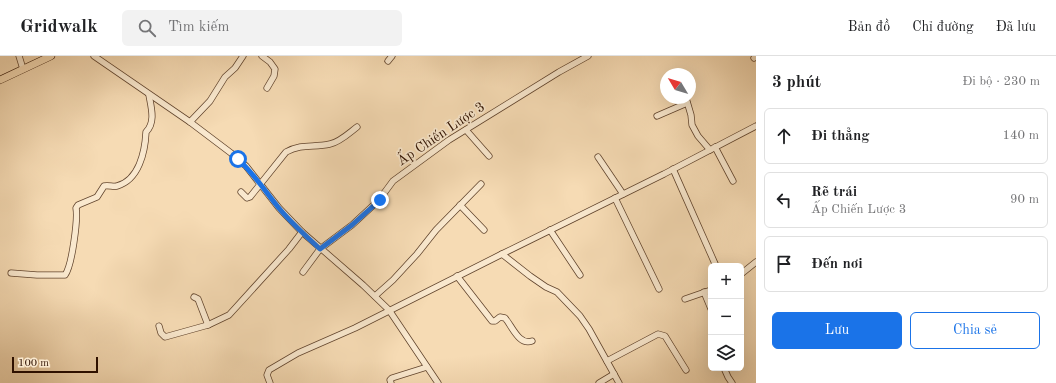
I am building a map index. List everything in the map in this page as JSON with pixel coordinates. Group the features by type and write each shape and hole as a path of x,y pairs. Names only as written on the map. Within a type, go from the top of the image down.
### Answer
{"main road":[{"path":"0,80 51,56"}],"street":[{"path":"19,56 23,69"},
{"path":"94,56 190,122 246,166 279,208 302,232 363,285 389,310 438,383"},
{"path":"190,122 210,101 225,77 235,68 243,56"},
{"path":"262,56 270,62 275,69 274,76 267,88"},
{"name":"Ấp Chiến Lược 3","path":"303,272 320,249 362,217 380,200 393,181 449,140 468,133 560,72 588,56"},
{"path":"11,272 37,275 65,275 72,259 76,208 78,205 97,197 104,186 115,187 135,173 145,148 146,132 149,129 152,120 149,95"},
{"path":"658,116 681,104"},
{"path":"688,104 692,125 698,136 713,149 733,181"},
{"path":"270,383 267,375 268,372 298,353 355,328 756,126"},
{"path":"241,192 247,198 286,152 293,148 336,142 357,127"},
{"path":"468,133 489,156"},
{"path":"598,157 623,194"},
{"path":"673,169 715,263"},
{"path":"375,296 398,275 436,230 481,184"},
{"path":"615,198 659,289"},
{"path":"460,205 484,230"},
{"path":"550,230 580,275"},
{"path":"159,326 161,333 165,337 208,326 232,312 289,249 302,232"},
{"path":"502,254 530,276 546,287 557,292 580,316 619,383"},
{"path":"744,272 756,262"},
{"path":"457,276 492,321 496,321 500,317 505,318 522,341 532,341"},
{"path":"685,299 708,291"},
{"path":"704,292 708,302"},
{"path":"194,297 198,299 208,326"},
{"path":"607,361 658,334 662,334 665,336 686,370"},
{"path":"391,383 390,380 392,378 427,367"},
{"path":"725,371 732,383"},
{"path":"598,383 614,374"}],"route":[{"path":"238,159 246,166 279,208 320,249 362,217 380,200"}]}
